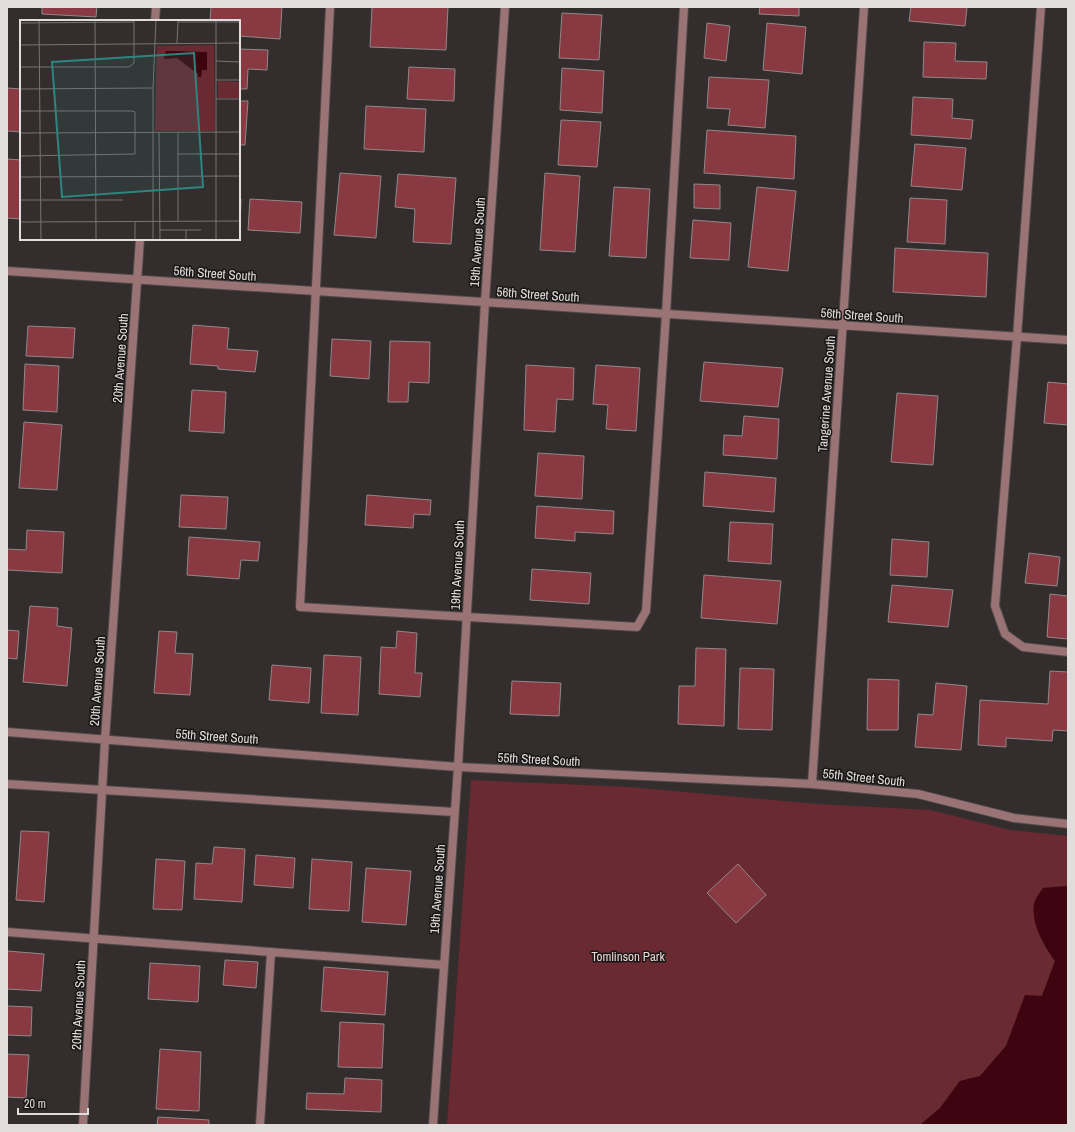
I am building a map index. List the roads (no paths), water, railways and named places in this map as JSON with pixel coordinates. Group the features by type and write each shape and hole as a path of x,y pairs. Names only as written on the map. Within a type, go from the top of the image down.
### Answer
{"street":[{"path":"155,20 156,7"},
{"path":"330,7 314,291 300,607 637,627 646,611 666,314 684,7"},
{"name":"19th Avenue South","path":"433,1125 458,767 485,302 505,7"},
{"name":"Tangerine Avenue South","path":"812,784 864,7"},
{"path":"1041,7 1017,337 995,606 1005,634 1023,647 1068,652"},
{"name":"20th Avenue South","path":"82,1125 105,740 140,240"},
{"name":"56th Street South","path":"7,271 1068,340"},
{"name":"55th Street South","path":"7,732 458,767 812,784 918,794 1014,818 1068,824"},
{"path":"7,784 454,812"},
{"path":"7,932 444,965"},
{"path":"260,1125 271,952"}],"park label":[{"name":"Tomlinson Park","path":"628,956"}]}
